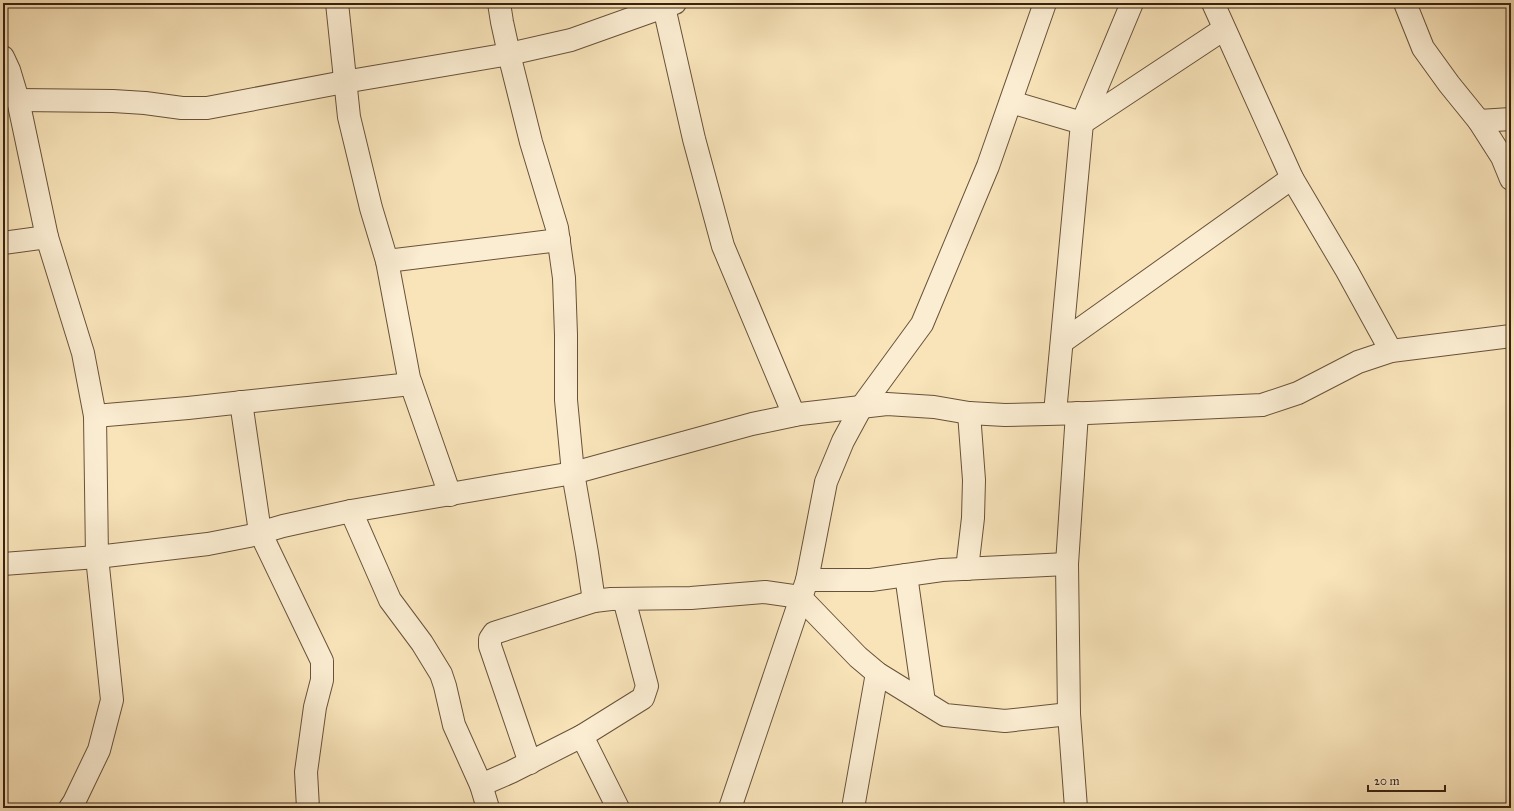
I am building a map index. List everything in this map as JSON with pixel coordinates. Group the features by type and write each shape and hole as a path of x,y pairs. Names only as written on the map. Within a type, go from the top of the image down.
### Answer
{"street":[{"path":"337,3 344,82 350,124 371,208 387,261 411,384 450,494"},
{"path":"499,3 509,54 531,142 557,228 559,240 564,278 566,400 573,473 594,601"},
{"path":"730,808 803,589 826,482 843,441 862,406 922,324 988,166 1045,3"},
{"path":"1055,413 1082,123 1132,3"},
{"path":"1213,3 1292,178 1347,271 1391,351"},
{"path":"1405,3 1423,48 1449,84 1479,120 1502,157 1511,179"},
{"path":"18,100 113,101 146,103 182,108 207,108 344,82 509,54 571,40 670,5 694,139 724,246 794,415"},
{"path":"1011,102 1082,123 1224,29"},
{"path":"3,57 9,70 18,100 47,238 84,353 95,416 97,557 112,700 99,750 70,808"},
{"path":"1479,120 1511,119"},
{"path":"1062,342 1292,178"},
{"path":"3,243 47,238"},
{"path":"387,261 559,240"},
{"path":"3,564 97,557 208,544 351,511 573,473 752,424 794,415 862,406 887,404 934,407 969,413 1005,415 1262,405 1298,393 1358,362 1391,351 1511,336"},
{"path":"95,416 188,408 411,384"},
{"path":"241,402 260,532 322,661 322,680 315,708 306,772 308,808"},
{"path":"967,569 973,518 974,480 969,413"},
{"path":"1076,808 1069,714 1067,564 1077,413"},
{"path":"351,511 390,600 422,643 441,674 454,726 481,785 488,808"},
{"path":"530,763 490,646 490,639 494,633 594,601 691,598 803,589 942,570 1067,564"},
{"path":"906,575 924,702"},
{"path":"803,589 858,657 877,673 945,715 1005,721 1069,714"},
{"path":"481,785 530,763 582,736 643,698 646,694 647,686 624,599"},
{"path":"853,808 877,673"},
{"path":"582,736 618,808"}]}
